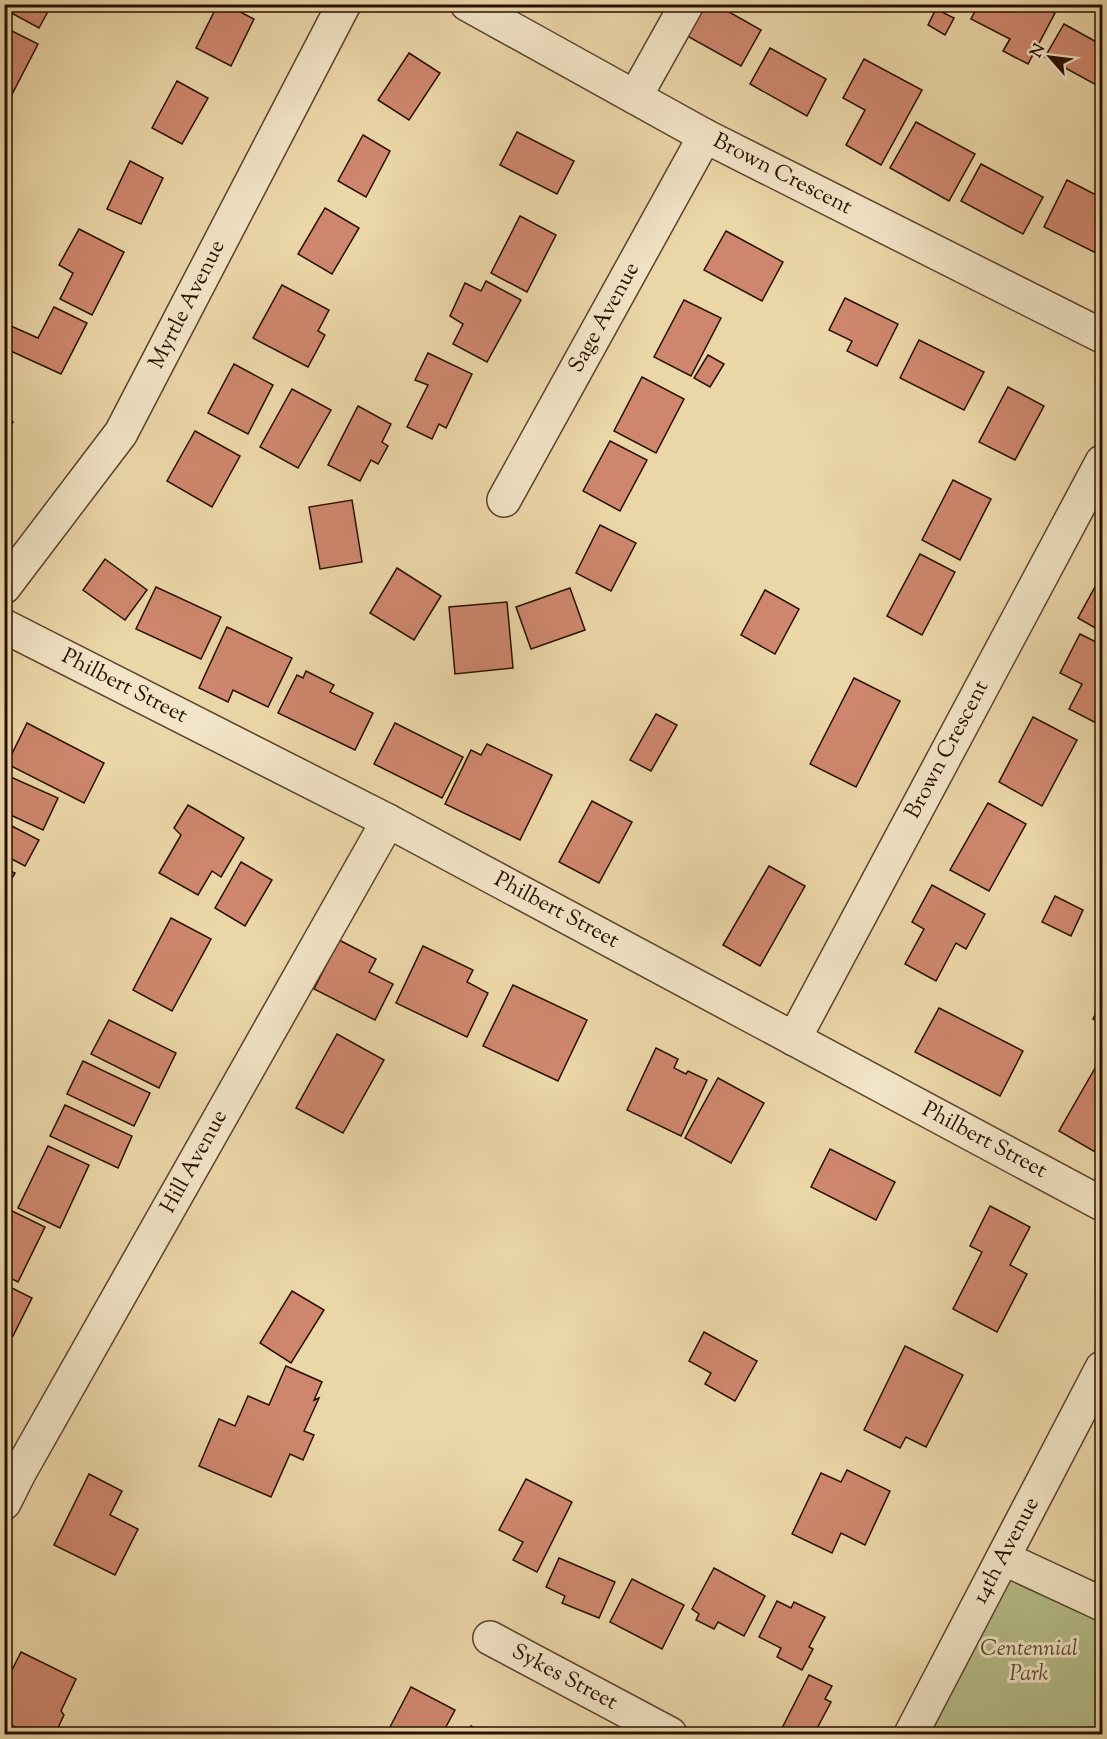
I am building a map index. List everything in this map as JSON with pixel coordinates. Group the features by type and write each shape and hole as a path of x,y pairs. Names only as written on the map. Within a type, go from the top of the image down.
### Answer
{"street":[{"name":"Myrtle Avenue","path":"4,587 121,434 344,4"},
{"name":"Brown Crescent","path":"467,4 705,136 1102,336"},
{"path":"635,98 687,4"},
{"name":"Sage Avenue","path":"504,500 705,136"},
{"name":"Brown Crescent","path":"794,1039 1102,462"},
{"name":"Philbert Street","path":"4,626 387,821 1102,1204"},
{"name":"Hill Avenue","path":"4,1503 387,821"},
{"name":"14th Avenue","path":"911,1734 1102,1368"},
{"path":"1003,1558 1102,1604"},
{"name":"Sykes Street","path":"490,1638 670,1734"}],"green space":[{"name":"Centennial Park","path":"1003,1558 1102,1611 1102,1734 909,1734"}],"building":[{"path":"4,4 52,4 39,28 4,9"},
{"path":"218,4 225,4 254,19 231,66 196,48"},
{"path":"695,4 715,4 761,30 741,66 680,32"},
{"path":"946,4 960,4 957,10"},
{"path":"979,4 1039,4 1055,13 1028,64 1003,51 1010,39 971,19"},
{"path":"936,9 954,18 945,35 928,25"},
{"path":"1064,24 1102,45 1102,88 1045,57"},
{"path":"4,27 38,44 7,104 4,103"},
{"path":"770,48 826,79 807,116 750,84"},
{"path":"409,53 440,73 409,120 378,100"},
{"path":"864,59 922,90 881,165 846,145 865,110 843,98"},
{"path":"177,81 208,98 182,144 152,128"},
{"path":"916,122 975,154 949,201 890,168"},
{"path":"517,132 574,161 557,194 500,165"},
{"path":"363,135 390,151 366,197 338,181"},
{"path":"130,161 163,178 141,224 107,209"},
{"path":"981,164 1043,197 1023,234 961,201"},
{"path":"1067,180 1102,198 1102,256 1044,227"},
{"path":"325,208 359,228 332,274 298,254"},
{"path":"520,216 556,235 527,292 491,273"},
{"path":"79,229 124,252 92,315 60,299 73,273 59,265"},
{"path":"726,231 783,262 762,301 704,270"},
{"path":"486,281 521,300 487,362 453,344 463,324 450,316 465,283 481,291"},
{"path":"282,285 329,310 318,331 325,335 308,367 253,338"},
{"path":"845,298 898,324 877,366 847,351 852,341 829,330"},
{"path":"684,300 721,318 691,376 654,357"},
{"path":"54,307 87,323 61,374 4,348 4,341 11,326 38,338"},
{"path":"919,340 984,372 964,410 900,378"},
{"path":"428,353 472,374 446,428 439,424 432,439 407,427 428,385 415,380"},
{"path":"708,355 724,364 710,387 694,378"},
{"path":"234,364 273,385 248,434 208,413"},
{"path":"642,377 684,399 656,453 614,431"},
{"path":"1008,387 1044,406 1015,460 979,442"},
{"path":"292,389 331,410 298,468 260,447"},
{"path":"358,406 391,424 382,442 388,446 378,464 371,460 360,481 328,465"},
{"path":"4,418 13,422 4,437"},
{"path":"195,431 240,456 212,507 167,481"},
{"path":"610,441 647,460 620,511 583,491"},
{"path":"953,480 991,499 960,560 922,540"},
{"path":"352,500 362,562 320,569 309,507"},
{"path":"600,525 636,543 611,591 576,573"},
{"path":"920,554 955,572 922,635 887,616"},
{"path":"105,559 147,590 125,620 83,590"},
{"path":"397,568 441,596 414,640 370,613"},
{"path":"1102,574 1102,632 1078,618"},
{"path":"156,587 221,617 201,659 136,629"},
{"path":"570,588 585,630 531,649 516,607"},
{"path":"765,590 799,609 775,654 741,635"},
{"path":"507,602 513,668 455,674 449,607"},
{"path":"227,627 292,658 268,707 233,690 228,702 199,688"},
{"path":"1080,634 1102,645 1102,726 1069,709 1082,684 1060,673"},
{"path":"306,671 334,685 330,692 373,713 355,750 278,713 297,675 303,678"},
{"path":"854,678 900,701 856,787 810,764"},
{"path":"656,714 677,725 651,771 630,760"},
{"path":"1033,717 1077,740 1042,806 999,782"},
{"path":"27,723 104,763 84,803 7,764"},
{"path":"395,723 463,757 442,798 374,764"},
{"path":"487,744 552,775 520,840 445,804 471,750 481,755"},
{"path":"4,774 58,798 43,830 4,812"},
{"path":"592,801 632,822 599,883 559,862"},
{"path":"988,803 1026,824 989,891 950,870"},
{"path":"188,805 244,838 221,877 212,871 198,895 159,873 181,835 174,828"},
{"path":"4,822 39,840 25,866 4,855"},
{"path":"241,862 272,880 245,926 215,908"},
{"path":"769,866 805,886 760,966 723,945"},
{"path":"4,868 15,873 4,892"},
{"path":"932,885 985,914 966,949 956,943 936,981 905,964 924,929 912,922"},
{"path":"1055,896 1083,910 1071,936 1042,922"},
{"path":"171,918 211,939 172,1011 133,990"},
{"path":"339,940 376,959 369,972 393,984 375,1020 314,989"},
{"path":"423,946 473,970 467,982 488,993 467,1037 396,1003"},
{"path":"513,985 587,1020 558,1081 483,1046"},
{"path":"1102,1001 1102,1024 1093,1019"},
{"path":"939,1008 1023,1051 1000,1096 915,1052"},
{"path":"109,1020 176,1053 159,1088 91,1054"},
{"path":"337,1034 384,1060 343,1133 296,1108"},
{"path":"656,1048 678,1059 674,1068 686,1074 688,1071 707,1080 681,1136 627,1110"},
{"path":"1102,1056 1102,1156 1059,1131"},
{"path":"83,1061 150,1093 134,1126 67,1094"},
{"path":"718,1078 764,1103 731,1163 685,1138"},
{"path":"65,1105 132,1136 118,1168 50,1136"},
{"path":"48,1146 89,1165 60,1228 18,1208"},
{"path":"830,1149 895,1182 876,1220 811,1187"},
{"path":"990,1206 1030,1227 1010,1265 1027,1274 997,1332 953,1309 982,1252 970,1246"},
{"path":"8,1209 45,1227 18,1282 4,1275 4,1215"},
{"path":"4,1284 32,1298 13,1336 4,1332"},
{"path":"292,1291 324,1310 291,1363 260,1343"},
{"path":"704,1332 757,1361 735,1401 705,1384 711,1373 689,1361"},
{"path":"905,1346 963,1375 926,1447 906,1437 900,1448 864,1430"},
{"path":"286,1366 322,1382 314,1400 319,1398 304,1431 314,1435 303,1460 290,1454 271,1497 199,1466 219,1419 235,1426 248,1396 269,1405"},
{"path":"847,1470 890,1491 865,1545 841,1533 832,1553 792,1534 821,1473 841,1482"},
{"path":"89,1474 122,1491 110,1515 138,1529 115,1575 54,1545"},
{"path":"526,1479 572,1502 537,1572 513,1560 523,1542 499,1530"},
{"path":"559,1558 615,1582 599,1618 562,1603 565,1596 546,1587"},
{"path":"714,1568 765,1596 744,1636 718,1622 714,1629 696,1620 699,1614 692,1609"},
{"path":"632,1579 684,1605 662,1649 610,1622"},
{"path":"777,1601 791,1608 794,1602 825,1617 809,1647 813,1649 802,1670 777,1657 781,1648 759,1637"},
{"path":"21,1652 76,1679 61,1711 64,1715 55,1734 31,1734 4,1722 4,1666 12,1670"},
{"path":"809,1675 832,1686 825,1699 831,1702 814,1734 779,1734"},
{"path":"411,1687 455,1710 442,1734 399,1734 389,1729"},
{"path":"471,1726 485,1734 466,1734"}]}
